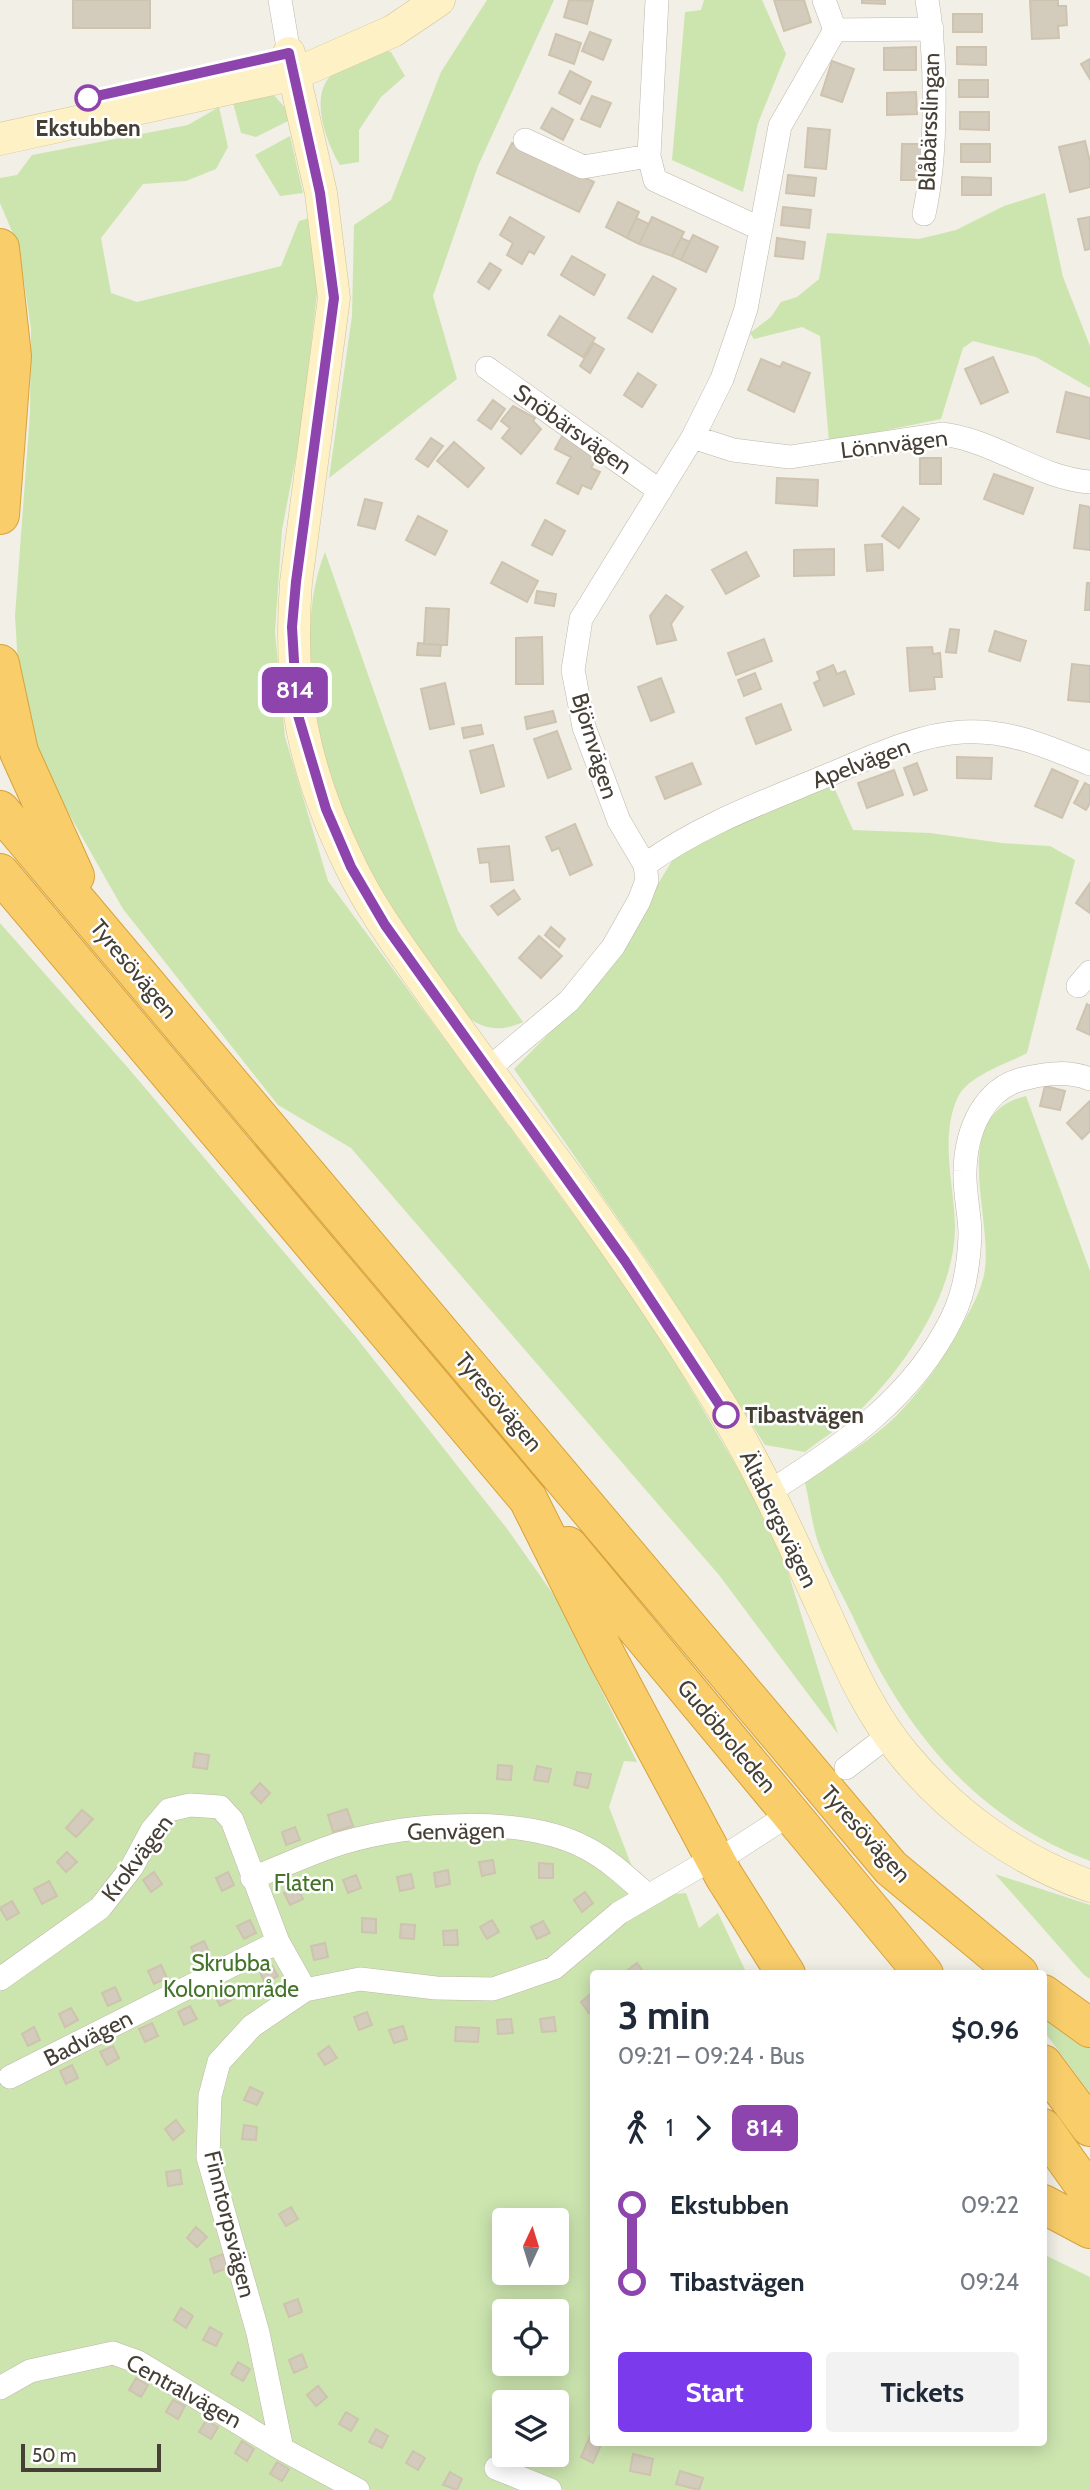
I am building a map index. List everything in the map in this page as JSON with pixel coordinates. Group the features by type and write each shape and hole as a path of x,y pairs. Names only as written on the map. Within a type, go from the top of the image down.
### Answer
{"highway":[{"path":"0,248 12,356 0,515"},
{"path":"0,664 19,752 39,803 103,932"},
{"name":"Tyresövägen","path":"0,810 891,1868 1014,1970"},
{"name":"Tyresövägen","path":"0,873 528,1499 608,1659 724,1876 783,1970"},
{"name":"Gudöbroleden","path":"528,1499 922,1970"},
{"path":"891,1868 972,1970"},
{"path":"1047,1997 1090,2028"},
{"path":"1047,2069 1090,2127"},
{"path":"1047,2136 1086,2216"},
{"path":"1047,2205 1086,2216"}],"street":[{"path":"280,0 292,63"},
{"path":"0,117 292,63 404,0"},
{"path":"0,139 292,63 393,31 439,0"},
{"path":"657,0 649,156 655,180 759,228 780,126 835,30 824,0"},
{"name":"Blåbärsslingan","path":"924,214 932,180 932,29 927,0"},
{"name":"Blåbärsslingan","path":"835,30 932,29"},
{"name":"Ältabergsvägen","path":"292,63 320,193 334,298 296,582 292,627 297,712 326,809 351,867 385,925 625,1261 717,1399 769,1492 845,1657 889,1735 943,1797 975,1824 1048,1870 1090,1886"},
{"path":"525,140 583,167 649,156"},
{"name":"Björnvägen","path":"645,865 619,821 584,727 573,670 581,619 693,437 722,379 742,321 759,228"},
{"name":"Snöbärsvägen","path":"487,368 660,491"},
{"name":"Lönnvägen","path":"693,437 733,450 790,457 942,434 962,436 1054,473 1090,482"},
{"name":"Apelvägen","path":"645,865 665,851 736,814 871,757 922,740 961,732 996,733 1031,740 1090,764"},
{"path":"487,1070 569,1001 613,947 639,901 647,880 645,865"},
{"path":"769,1492 841,1447 882,1412 932,1350 952,1318 967,1269 967,1147 971,1131 985,1102 1013,1081 1052,1073 1078,1074 1090,1079"},
{"path":"846,1768 889,1735"},
{"name":"Krokvägen","path":"0,1979 100,1908 132,1867 152,1830 169,1810 190,1805 220,1807 232,1820 278,1942 305,1990"},
{"path":"728,1854 776,1823"},
{"name":"Genvägen","path":"253,1878 342,1843 407,1830 486,1826 555,1834 589,1849 647,1895"},
{"name":"Finntorpsvägen","path":"282,2449 258,2333 208,2157 210,2096 219,2062 252,2026 305,1990 360,1979 436,1988 493,1989 554,1968 619,1913 698,1867"},
{"name":"Badvägen","path":"10,2077 278,1942"},
{"name":"Centralvägen","path":"0,2388 30,2371 113,2353 138,2362 352,2488"},
{"path":"496,2468 550,2490"}],"green space":[{"path":"487,0 554,0 478,166 433,296 457,379 329,478 352,316 354,225 391,200 441,72"},
{"path":"704,0 762,0 786,54 758,123 743,192 672,160 685,12 701,10"},
{"path":"380,49 391,52 405,76 381,97 359,130 359,162 340,165 325,131 322,92 335,72"},
{"path":"272,93 288,111 290,120 256,137 241,133 231,95"},
{"path":"219,107 228,147 216,169 186,181 143,184 101,238 111,293 137,302 281,266 299,221 309,218 319,276 301,431 282,530 275,632 285,737 328,881 644,1310 776,1533 838,1734 719,1575 351,1148 278,1105 123,909 44,770 19,683 15,616 30,413 31,329 19,248 0,203 0,178 17,175 32,155 188,125"},
{"path":"290,136 303,193 280,196 255,155"},
{"path":"1045,193 1063,277 1090,346 1090,388 1036,357 973,341 963,348 941,419 829,442 820,336 802,327 754,339 750,333 771,317 781,302 797,297 819,279 827,233 919,239 956,230 1004,206"},
{"path":"325,552 458,931 523,1022 516,1025 495,1028 481,1025 460,1009 401,925 352,837 329,774 313,694 310,621 318,574"},
{"path":"833,785 853,830 930,833 1002,843 1050,846 1075,860 1027,1053 969,1084 957,1099 952,1114 949,1162 955,1225 953,1251 937,1303 909,1352 874,1396 850,1419 805,1452 765,1445 653,1269 514,1069 595,987 675,856 702,839"},
{"name":"Flaten","path":"0,923 129,1069 355,1336 508,1530 555,1597 637,1762 624,1761 609,1807 634,1872 664,1895 686,1893 699,1928 718,1913 745,1970 590,1970 590,2446 1047,2446 1047,2256 1090,2277 1090,2490 0,2490"},
{"path":"1026,1096 1090,1271 1090,1861 1048,1842 1010,1820 977,1794 946,1764 919,1732 873,1658 827,1564 817,1538 805,1483 889,1423 925,1383 954,1339 976,1299 985,1269 986,1246 979,1169 981,1144 988,1123 1002,1107"},
{"path":"995,1874 1090,1905 1090,1979 1084,1975"},
{"path":"1047,2009 1090,2042 1090,2093 1047,2035"}],"building":[{"path":"73,0 150,0 150,28 73,28"},
{"path":"569,0 593,1 587,24 564,17"},
{"path":"774,0 804,0 811,22 784,31"},
{"path":"862,0 885,0 885,4 862,3"},
{"path":"1030,0 1058,0 1058,6 1066,6 1067,25 1058,26 1059,38 1032,39"},
{"path":"953,14 982,14 982,32 953,32"},
{"path":"590,32 611,40 603,60 582,51"},
{"path":"556,34 581,43 574,64 549,55"},
{"path":"916,47 916,70 884,70 884,48"},
{"path":"957,47 986,47 986,65 957,64"},
{"path":"1090,59 1090,79 1081,64"},
{"path":"832,61 854,69 842,102 821,95"},
{"path":"570,71 591,82 580,104 559,93"},
{"path":"959,80 988,80 988,97 959,97"},
{"path":"916,92 917,114 887,115 887,93"},
{"path":"592,96 611,103 600,127 581,119"},
{"path":"552,108 573,120 563,140 541,128"},
{"path":"960,112 989,112 989,130 960,129"},
{"path":"808,128 830,130 826,169 805,167"},
{"path":"1085,141 1090,162 1090,187 1070,192 1059,147"},
{"path":"512,143 594,182 579,212 497,173"},
{"path":"902,144 925,144 925,180 901,180"},
{"path":"961,144 990,144 990,162 961,162"},
{"path":"788,175 816,178 814,196 786,193"},
{"path":"962,177 991,178 991,195 962,195"},
{"path":"618,202 639,212 627,238 606,227"},
{"path":"783,207 811,210 809,228 781,225"},
{"path":"510,217 544,237 534,254 529,251 522,264 507,255 513,243 500,235"},
{"path":"652,217 684,232 672,256 639,244"},
{"path":"1090,217 1090,249 1085,250 1078,219"},
{"path":"636,218 649,224 639,244 627,238"},
{"path":"693,235 718,247 706,272 681,260"},
{"path":"681,238 690,242 681,260 672,256"},
{"path":"777,238 805,242 803,259 775,256"},
{"path":"572,256 605,275 594,295 561,275"},
{"path":"490,263 501,270 489,289 478,282"},
{"path":"653,276 676,289 652,332 628,318"},
{"path":"560,316 595,338 583,357 548,335"},
{"path":"594,343 604,349 590,373 580,366"},
{"path":"993,357 1008,392 981,404 965,369"},
{"path":"761,359 780,367 783,362 810,373 794,412 748,390"},
{"path":"638,373 656,385 642,407 624,395"},
{"path":"1066,392 1090,398 1090,439 1057,432"},
{"path":"493,400 505,409 491,429 478,420"},
{"path":"513,406 535,418 533,421 541,429 521,454 502,438 510,428 501,421"},
{"path":"562,436 598,455 591,468 600,472 591,489 582,485 578,494 557,483 571,457 555,449"},
{"path":"431,438 443,446 428,467 416,459"},
{"path":"454,442 484,468 468,487 437,461"},
{"path":"920,458 941,458 941,484 920,484"},
{"path":"994,474 1033,488 1023,514 984,499"},
{"path":"777,478 818,480 817,506 776,503"},
{"path":"365,499 382,503 375,529 358,525"},
{"path":"1080,505 1090,507 1090,550 1074,548"},
{"path":"903,507 919,519 899,548 882,536"},
{"path":"418,516 447,531 435,555 406,540"},
{"path":"545,520 565,531 552,555 532,545"},
{"path":"882,544 883,570 867,571 865,545"},
{"path":"834,549 834,575 794,576 794,550"},
{"path":"746,552 759,576 726,594 712,570"},
{"path":"502,562 538,581 527,602 491,583"},
{"path":"1087,583 1090,583 1090,610 1085,610"},
{"path":"537,591 556,594 554,606 535,603"},
{"path":"666,595 683,607 671,624 676,640 657,644 650,616"},
{"path":"426,608 449,609 447,645 424,644"},
{"path":"950,629 959,630 956,653 946,652"},
{"path":"995,631 1026,641 1020,661 989,651"},
{"path":"542,637 543,684 516,684 516,638"},
{"path":"764,639 772,661 736,675 728,653"},
{"path":"418,643 441,645 440,656 417,655"},
{"path":"932,647 933,654 940,653 942,677 934,677 935,689 910,691 907,648"},
{"path":"1072,664 1090,666 1090,702 1068,700"},
{"path":"833,665 837,674 845,671 854,694 824,706 814,683 820,680 817,672"},
{"path":"755,673 761,689 744,696 738,680"},
{"path":"661,678 674,712 651,721 638,687"},
{"path":"445,683 454,724 430,729 421,689"},
{"path":"781,704 791,730 756,744 746,718"},
{"path":"553,711 556,722 527,729 525,717"},
{"path":"481,725 483,734 464,738 462,728"},
{"path":"557,731 571,769 548,778 534,739"},
{"path":"493,745 504,786 481,793 470,751"},
{"path":"957,757 992,758 991,779 957,778"},
{"path":"692,763 701,784 665,799 656,777"},
{"path":"917,763 927,790 914,795 904,768"},
{"path":"1052,769 1078,781 1062,818 1035,806"},
{"path":"894,770 903,795 867,808 858,783"},
{"path":"1085,783 1090,786 1090,803 1086,810 1074,803"},
{"path":"575,824 592,865 570,875 559,848 552,851 546,837"},
{"path":"509,846 513,880 491,882 489,862 480,863 478,849"},
{"path":"1090,883 1090,913 1076,903"},
{"path":"514,890 520,899 498,915 491,906"},
{"path":"551,927 565,939 559,947 545,935"},
{"path":"539,936 562,956 541,978 519,958"},
{"path":"1087,1004 1090,1006 1090,1035 1077,1029"},
{"path":"1045,1086 1065,1091 1060,1110 1040,1106"},
{"path":"1090,1101 1090,1131 1082,1139 1067,1123"},
{"path":"195,1753 209,1755 207,1769 193,1767"},
{"path":"498,1765 512,1766 511,1780 497,1779"},
{"path":"537,1766 551,1769 548,1782 534,1780"},
{"path":"577,1772 591,1774 588,1788 574,1785"},
{"path":"260,1783 270,1793 261,1803 251,1793"},
{"path":"347,1809 353,1826 333,1832 328,1815"},
{"path":"82,1810 93,1819 76,1837 66,1828"},
{"path":"295,1827 300,1840 286,1845 282,1832"},
{"path":"67,1852 77,1862 66,1872 57,1862"},
{"path":"493,1860 495,1873 482,1876 479,1862"},
{"path":"539,1863 553,1864 553,1878 539,1878"},
{"path":"448,1870 450,1884 436,1887 434,1873"},
{"path":"154,1872 162,1884 151,1892 143,1880"},
{"path":"228,1872 234,1885 222,1891 216,1878"},
{"path":"411,1874 414,1888 400,1891 397,1877"},
{"path":"356,1875 361,1888 348,1893 343,1880"},
{"path":"49,1881 57,1896 42,1904 34,1889"},
{"path":"297,1886 303,1899 290,1905 284,1893"},
{"path":"585,1892 593,1903 582,1912 574,1900"},
{"path":"12,1901 19,1913 7,1920 0,1908"},
{"path":"362,1918 376,1919 376,1933 362,1932"},
{"path":"250,1920 256,1933 244,1939 237,1926"},
{"path":"492,1920 499,1932 487,1939 480,1927"},
{"path":"543,1921 550,1933 537,1939 531,1927"},
{"path":"401,1924 415,1925 414,1939 400,1938"},
{"path":"457,1930 458,1945 444,1945 443,1931"},
{"path":"204,1941 210,1954 197,1960 191,1947"},
{"path":"325,1943 328,1957 314,1960 311,1946"},
{"path":"637,1963 642,1970 628,1970"},
{"path":"271,1964 278,1976 265,1983 259,1970"},
{"path":"161,1965 167,1978 154,1984 148,1971"},
{"path":"115,1987 121,2000 108,2006 102,1993"},
{"path":"226,1987 233,1999 220,2006 214,1994"},
{"path":"590,1995 590,2012 589,2013 581,2002"},
{"path":"190,2006 197,2019 184,2025 178,2012"},
{"path":"71,2008 78,2020 65,2027 59,2014"},
{"path":"367,2012 372,2025 359,2030 354,2017"},
{"path":"554,2017 556,2031 542,2032 540,2019"},
{"path":"511,2019 513,2033 498,2034 497,2020"},
{"path":"152,2023 158,2036 145,2042 139,2029"},
{"path":"403,2026 407,2039 394,2043 389,2030"},
{"path":"34,2027 40,2040 28,2046 22,2034"},
{"path":"456,2027 479,2028 478,2042 455,2041"},
{"path":"113,2046 119,2058 107,2065 100,2052"},
{"path":"329,2046 337,2058 325,2065 318,2054"},
{"path":"72,2065 78,2078 66,2084 60,2071"},
{"path":"250,2087 263,2093 257,2105 244,2100"},
{"path":"176,2120 184,2131 173,2140 165,2129"},
{"path":"244,2125 257,2127 256,2140 242,2139"},
{"path":"180,2170 182,2184 168,2186 166,2172"},
{"path":"291,2207 298,2219 286,2226 279,2214"},
{"path":"196,2227 207,2237 197,2247 187,2238"},
{"path":"223,2254 228,2268 214,2273 210,2259"},
{"path":"298,2299 302,2312 289,2317 284,2304"},
{"path":"181,2308 193,2316 186,2328 174,2320"},
{"path":"210,2327 222,2334 216,2346 203,2340"},
{"path":"302,2354 307,2367 294,2373 289,2360"},
{"path":"238,2362 250,2369 243,2381 231,2374"},
{"path":"136,2378 148,2385 141,2397 129,2390"},
{"path":"318,2386 327,2397 316,2406 307,2395"},
{"path":"173,2400 185,2406 178,2419 166,2412"},
{"path":"346,2412 358,2419 351,2431 339,2424"},
{"path":"206,2420 218,2427 211,2439 199,2432"},
{"path":"376,2429 388,2436 382,2448 369,2442"},
{"path":"590,2436 590,2446 601,2446 593,2463 581,2457"},
{"path":"242,2441 254,2449 247,2461 235,2453"},
{"path":"413,2451 425,2458 418,2470 406,2463"},
{"path":"633,2454 653,2459 650,2475 630,2471"},
{"path":"277,2462 289,2469 282,2481 270,2474"},
{"path":"680,2471 703,2478 699,2490 676,2484"},
{"path":"450,2472 462,2479 457,2490 443,2485"}],"bus line":[{"name":"814","path":"88,98 289,53 320,193 334,298 292,627 297,712 306,751 326,809 351,867 385,925 625,1261 726,1415"}],"place":[{"name":"Ekstubben","path":"88,98"},
{"name":"Tibastvägen","path":"726,1415"}],"park label":[{"name":"Skrubba Koloniområde","path":"231,1976"}]}
